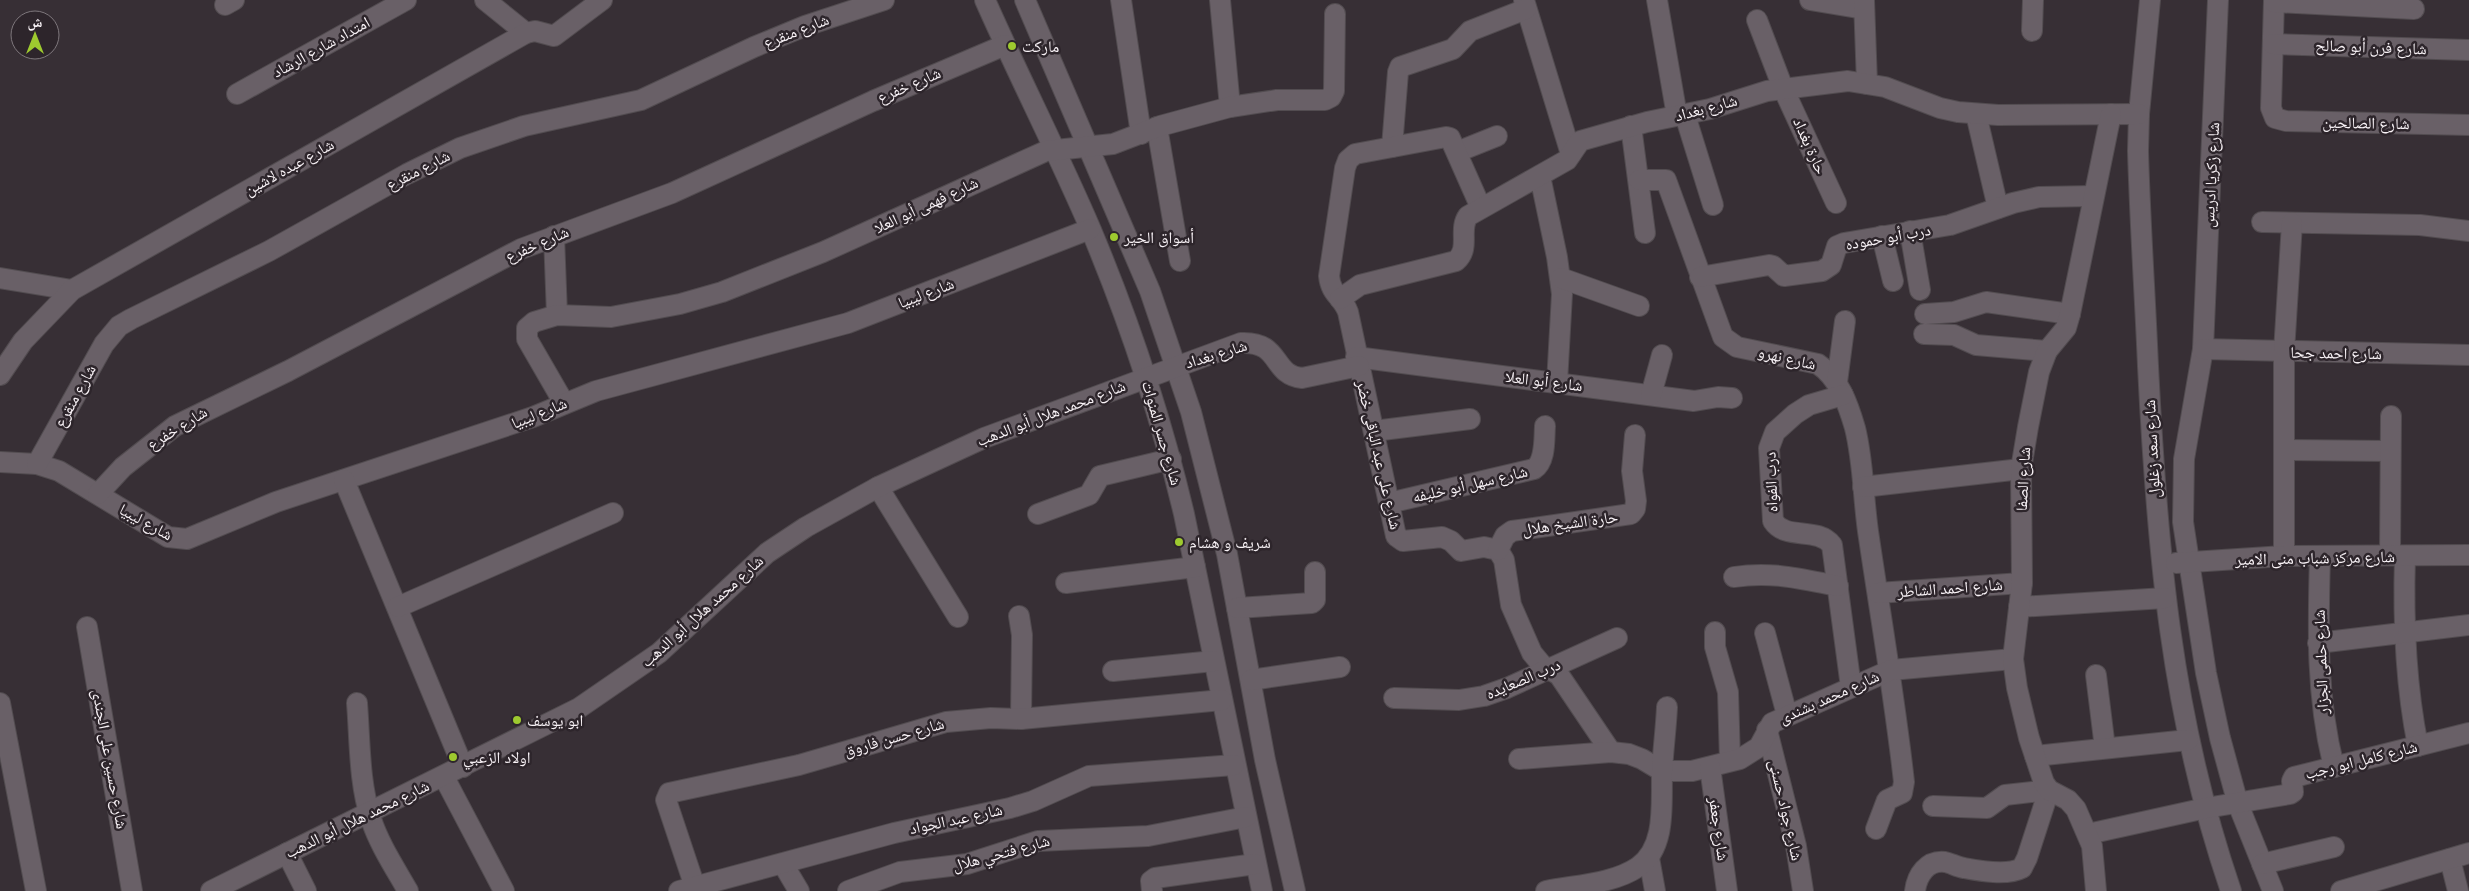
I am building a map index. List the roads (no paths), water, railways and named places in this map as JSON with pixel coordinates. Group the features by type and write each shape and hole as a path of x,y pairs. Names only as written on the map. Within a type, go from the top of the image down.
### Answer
{"street":[{"name":"امتداد شارع الرشاد","path":"237,94 406,0"},
{"path":"485,0 526,33 535,31 554,36 602,0"},
{"name":"شارع منقرع","path":"37,464 104,344 118,326 130,319 269,251 407,174 460,148 524,126 622,106 641,100 754,47 805,26 884,0"},
{"name":"شارع جسر المنوات","path":"985,0 1090,229 1146,377 1171,459 1262,891"},
{"name":"شارع جسر المنوات","path":"1025,0 1150,291 1176,365 1207,468 1238,608 1265,760 1294,891"},
{"path":"1121,0 1180,261"},
{"path":"1220,0 1230,107"},
{"path":"1657,0 1681,116 1713,205"},
{"path":"1810,0 1864,4 1867,84"},
{"path":"2032,31 2033,0"},
{"name":"شارع سعد زغلول","path":"2150,0 2139,114 2139,194 2153,471 2161,564 2175,674 2188,740 2231,891"},
{"name":"شارع زكريا ادريس","path":"2202,350 2218,0"},
{"path":"2273,44 2274,1 2414,9"},
{"path":"1392,147 1400,67 1453,49 1470,31 1525,4 1571,154"},
{"name":"شارع فهمى أبو العلا","path":"564,403 527,339 526,332 534,322 557,315 610,317 680,304 722,292 823,252 1038,153 1053,149 1087,148 1112,144 1149,130 1230,107 1277,100 1326,100 1334,91 1335,14"},
{"name":"حارة بغداد","path":"1757,20 1784,88 1836,204"},
{"name":"شارع عبده لاشين","path":"0,375 23,341 72,290 526,33"},
{"name":"شارع فرن أبو صالح","path":"2273,44 2469,50"},
{"name":"شارع الصالحين","path":"2273,44 2271,108 2275,118 2280,121 2469,125"},
{"name":"شارع خفرع","path":"98,494 122,467 175,426 288,371 521,249 672,193 873,101 1005,45"},
{"name":"شارع بغداد","path":"1340,299 1360,284 1456,260 1462,255 1464,249 1464,221 1471,213 1567,160 1580,141 1631,126 1681,116 1784,88 1848,81 1885,87 1940,108 1976,114 2139,114"},
{"path":"1976,114 1998,208"},
{"name":"شارع الصفا","path":"2049,790 2035,756 2017,688 2013,659 2022,583 2021,469 2039,372 2047,352 2066,328 2070,314 2111,114"},
{"path":"1631,126 1645,233"},
{"path":"1481,208 1457,152 1497,136"},
{"name":"شارع على عبد الباقى خضر","path":"1457,152 1452,141 1446,137 1355,154 1346,164 1329,276 1334,294 1340,299 1348,312 1396,536 1400,540 1442,538 1451,541 1461,551 1484,547 1498,550"},
{"path":"1540,176 1561,278 1563,309 1557,383"},
{"name":"شارع نهرو","path":"1639,180 1666,180 1717,325 1729,343 1737,347 1818,364 1828,370 1840,388 1858,443 1878,593 1891,670 1903,790 1899,795 1887,800 1876,829"},
{"name":"درب أبو حموده","path":"1700,277 1769,265 1774,266 1784,276 1814,273 1831,265 1838,246 1844,242 1950,226 1998,208 2039,197 2093,196"},
{"path":"2262,222 2420,225 2469,232"},
{"path":"2284,556 2284,352 2292,223"},
{"name":"شارع ليبيا","path":"0,462 37,464 59,470 168,537 177,540 187,539 276,502 533,417 564,403 628,381 848,323 1090,229"},
{"path":"1910,231 1920,290"},
{"path":"554,236 557,315"},
{"path":"1882,236 1893,281"},
{"path":"0,278 72,290"},
{"path":"1561,278 1639,306"},
{"path":"1925,314 1954,312 1986,302 2070,314"},
{"path":"1840,388 1845,321"},
{"path":"1924,334 1954,335 1976,345 2047,352"},
{"name":"شارع بغداد","path":"1176,365 1241,343 1255,342 1264,345 1286,373 1296,378 1358,362"},
{"name":"شارع سعد زغلول","path":"2202,350 2183,478 2183,522 2187,562 2206,673 2238,804 2273,891"},
{"name":"شارع احمد جحا","path":"2202,350 2469,355"},
{"path":"1651,395 1662,355"},
{"name":"شارع أبو العلا","path":"1358,362 1557,383 1698,401 1718,397 1732,398"},
{"name":"شارع محمد هلال أبو الدهب","path":"211,891 444,777 579,708 643,665 675,640 767,553 806,527 878,487 984,438 1176,365"},
{"name":"درب الفواه","path":"1840,388 1795,414 1775,432 1769,448 1773,521 1780,529 1822,536 1828,540 1834,552 1851,687"},
{"path":"2391,416 2390,451 2406,680 2418,746"},
{"path":"1374,432 1470,419"},
{"name":"شارع سهل أبو خليفه","path":"1389,503 1534,469 1539,465 1542,458 1545,426"},
{"name":"حارة الشيخ هلال","path":"1498,550 1505,536 1512,531 1631,514 1635,509 1636,501 1632,471 1635,435"},
{"path":"2284,450 2390,451"},
{"path":"1038,514 1089,495 1100,476 1171,459"},
{"path":"1863,487 2021,469"},
{"path":"344,480 463,767"},
{"path":"878,487 958,617"},
{"path":"398,607 613,513"},
{"path":"1498,550 1504,560 1511,605 1536,660 1559,675 1610,752"},
{"name":"شارع مركز شباب منى الامير","path":"2161,564 2284,556 2469,555"},
{"name":"شارع حلمى الجزار","path":"2320,556 2318,643 2325,732 2334,768"},
{"path":"1066,583 1195,567"},
{"path":"1238,608 1312,603 1315,600 1315,572"},
{"path":"1734,577 1759,573 1774,574 1838,586"},
{"name":"شارع احمد الشاطر","path":"1878,593 2022,583"},
{"path":"2019,607 2165,598"},
{"path":"1019,616 1022,635 1021,719"},
{"path":"2318,643 2469,625"},
{"name":"شارع حسين على الجندى","path":"87,627 132,891"},
{"path":"1715,632 1715,647 1728,692 1730,761"},
{"path":"1766,633 1787,715"},
{"name":"درب الصعايده","path":"1394,698 1459,700 1484,696 1507,688 1617,638"},
{"name":"شارع محمد بشندى","path":"1519,759 1610,752 1635,757 1662,771 1678,772 1710,767 1740,759 1759,747 1772,722 1891,670 2013,659"},
{"path":"1113,671 1214,661"},
{"path":"1252,680 1340,667"},
{"path":"2096,675 2105,748"},
{"name":"شارع حسن فاروق","path":"701,888 666,800 669,793 799,764 946,722 991,718 1021,719 1222,700"},
{"path":"0,704 36,891"},
{"path":"357,704 364,788 369,813 375,830 408,891"},
{"path":"1546,891 1616,877 1637,868 1648,858 1657,839 1661,818 1662,771 1667,707"},
{"name":"شارع جواد حسنى","path":"1767,730 1796,846 1802,890"},
{"name":"شارع كامل ابو رجب","path":"2238,804 2290,794 2293,792 2292,781 2294,777 2469,733"},
{"path":"2035,756 2188,740"},
{"name":"شارع عبد الجواد","path":"701,888 894,833 1010,808 1033,801 1089,776 1234,764"},
{"name":"شارع جعفر","path":"1710,767 1728,891"},
{"path":"444,777 504,891"},
{"path":"1933,806 1987,808 2005,795 2049,790 2073,804 2088,834 2094,858 2096,891"},
{"path":"1915,891 1919,875 1931,864 1943,862 1962,868 2005,872 2022,868 2049,790"},
{"path":"2088,834 2206,808 2238,804"},
{"name":"شارع فتحي هلال","path":"848,891 900,872 967,864 1038,841 1148,836 1246,817"},
{"path":"2262,864 2334,846"},
{"path":"288,853 306,891"},
{"path":"2341,891 2469,853"},
{"path":"1648,858 1655,891"},
{"path":"2450,859 2458,891"},
{"path":"783,864 799,891"},
{"path":"1152,891 1151,881 1155,878 1256,864"}],"place":[{"name":"ماركت","path":"1012,46"},
{"name":"أسواق الخير","path":"1114,237"},
{"name":"شريف و هشام","path":"1179,542"},
{"name":"ابو يوسف","path":"517,720"},
{"name":"اولاد الزعبي","path":"453,757"}]}
